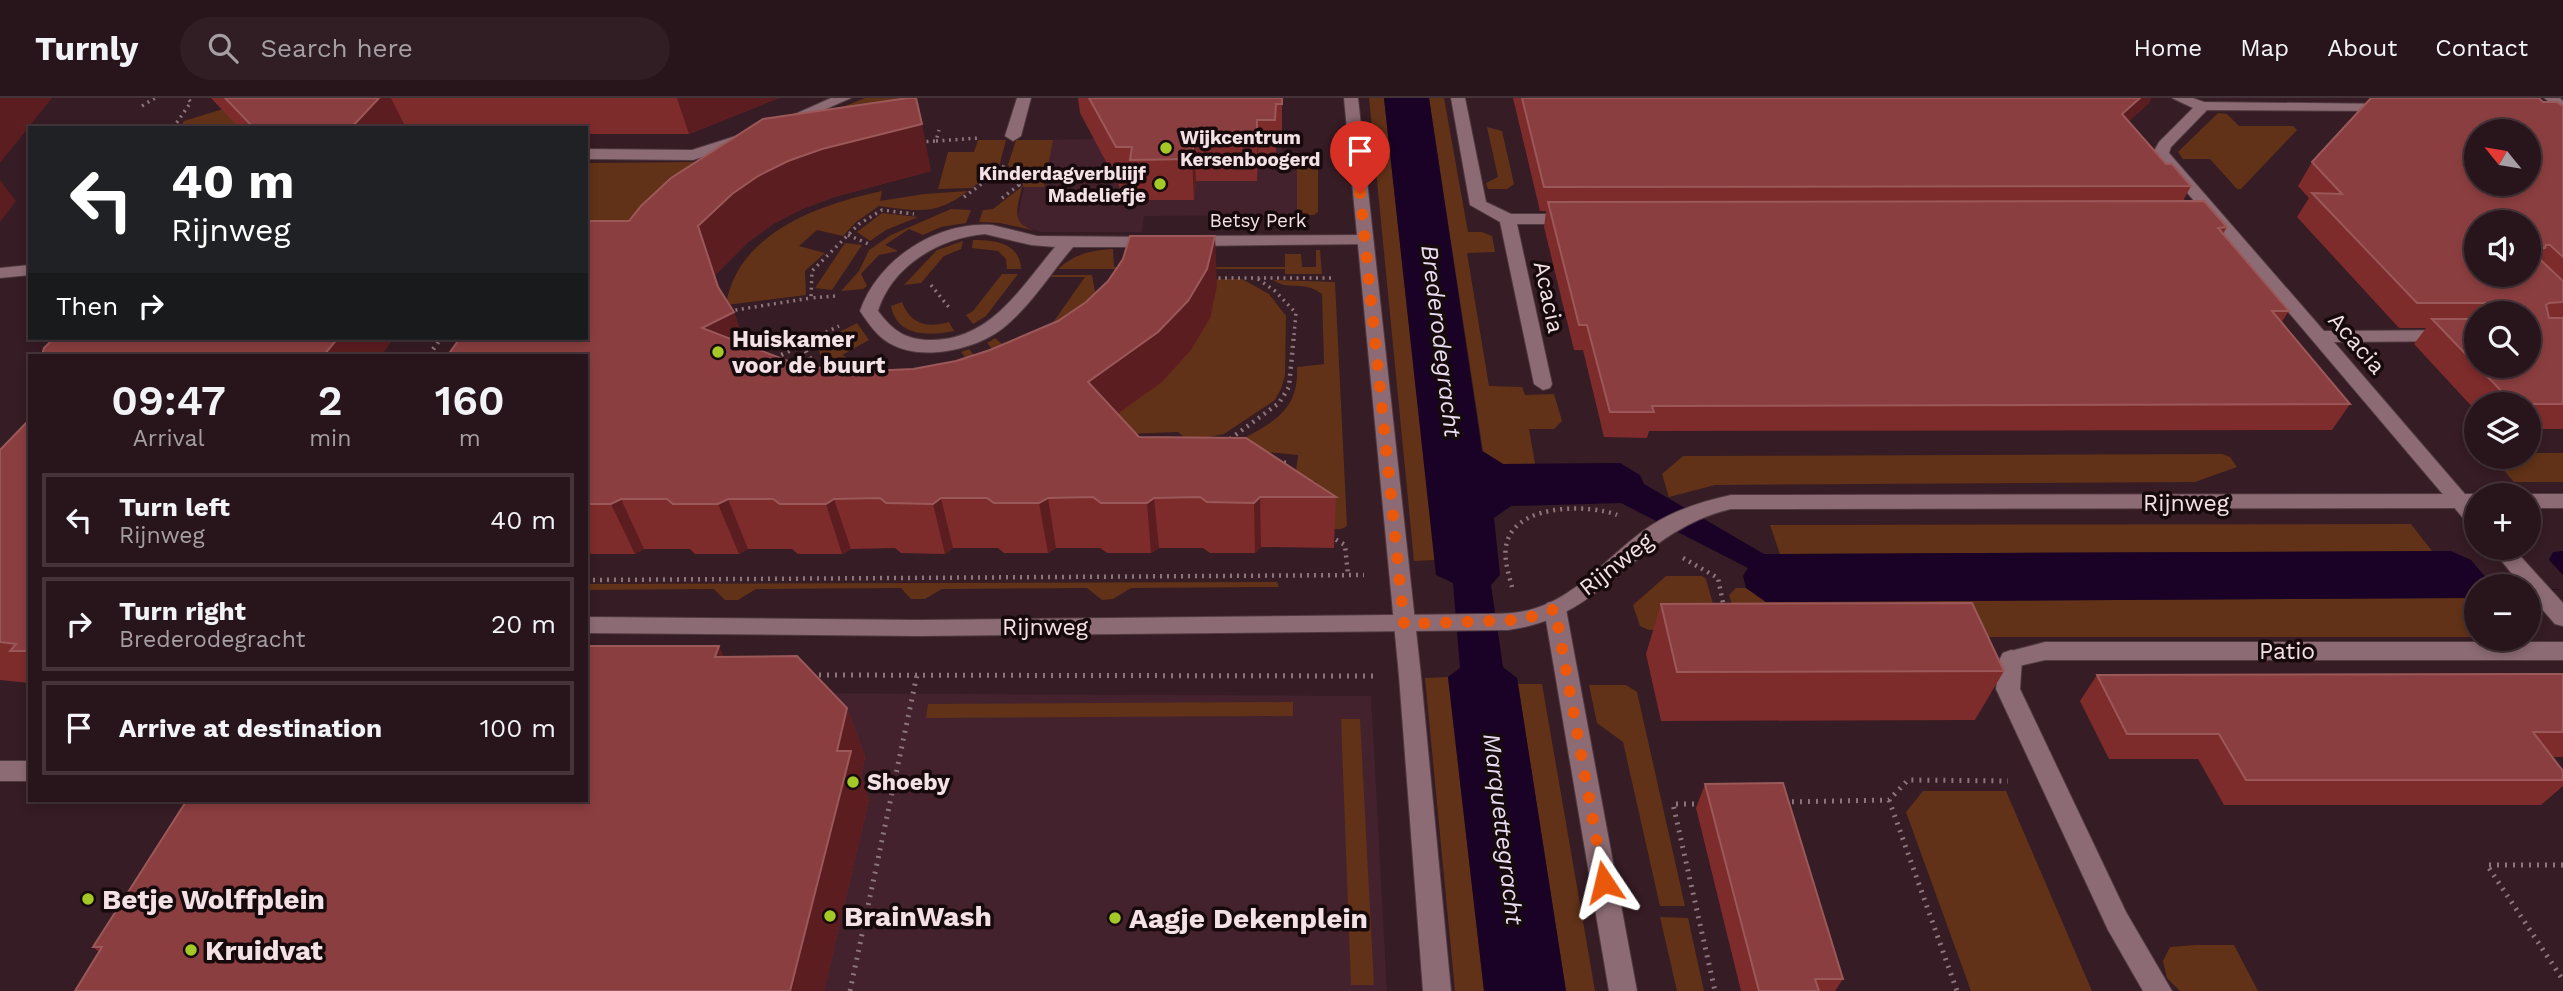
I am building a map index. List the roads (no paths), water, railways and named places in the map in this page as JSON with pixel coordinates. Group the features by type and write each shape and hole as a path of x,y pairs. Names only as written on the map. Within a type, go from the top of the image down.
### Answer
{"street":[{"path":"588,154 693,155 718,149 844,98"},
{"path":"1013,136 1024,98"},
{"path":"1351,98 1410,676 1437,991"},
{"path":"1458,98 1478,205 1508,219 1588,219"},
{"path":"2179,98 2203,106 2411,107"},
{"path":"2551,98 2563,108"},
{"name":"Acacia","path":"2203,106 2164,145 2161,153 2215,218 2464,497"},
{"path":"2535,108 2563,108"},
{"path":"2188,218 2215,218"},
{"name":"Acacia","path":"1508,219 1542,384"},
{"name":"Betsy Perk","path":"1068,242 995,326 970,338 951,344 926,346 899,341 881,328 869,311 870,303 890,274 905,260 931,242 970,229 1009,231 1032,241 1365,240"},
{"path":"0,273 28,270"},
{"path":"2320,337 2464,335"},
{"name":"Rijnweg","path":"588,625 933,628 1404,624 1521,620 1555,609 1597,582 1647,538 1667,525 1703,508 1731,502 2464,501"},
{"path":"2541,501 2563,501"},
{"path":"2512,560 2563,618"},
{"path":"1555,609 1623,991"},
{"name":"Patio","path":"2158,991 2117,920 2008,689 2011,659 2045,651 2563,650"},
{"path":"1,771 28,761"},
{"path":"1,771 28,771"}],"water":[{"path":"1384,98 1429,98 1482,451 1503,464 1620,463 1640,475 1644,484 1764,554 2451,551 2464,557 2464,560 2549,560 2553,552 2563,551 2563,590 2541,590 2541,574 2464,574 2464,598 1766,602 1746,588 1743,576 1748,568 1621,503 1511,506 1494,518 1500,575 1491,585 1503,667 1517,678 1566,991 1484,991 1448,677 1460,668 1453,583 1436,575"}],"place":[{"name":"Wijkcentrum Kersenboogerd","path":"1166,148"},
{"name":"Kinderdagverbliijf Madeliefje","path":"1160,184"},
{"name":"Huiskamer voor de buurt","path":"718,352"},
{"name":"Shoeby","path":"853,782"},
{"name":"Betje Wolffplein","path":"88,899"},
{"name":"BrainWash","path":"830,916"},
{"name":"Aagje Dekenplein","path":"1115,918"},
{"name":"Kruidvat","path":"191,950"}],"water label":[{"name":"Brederodegracht","path":"1441,341"},
{"name":"Marquettegracht","path":"1503,829"}]}
